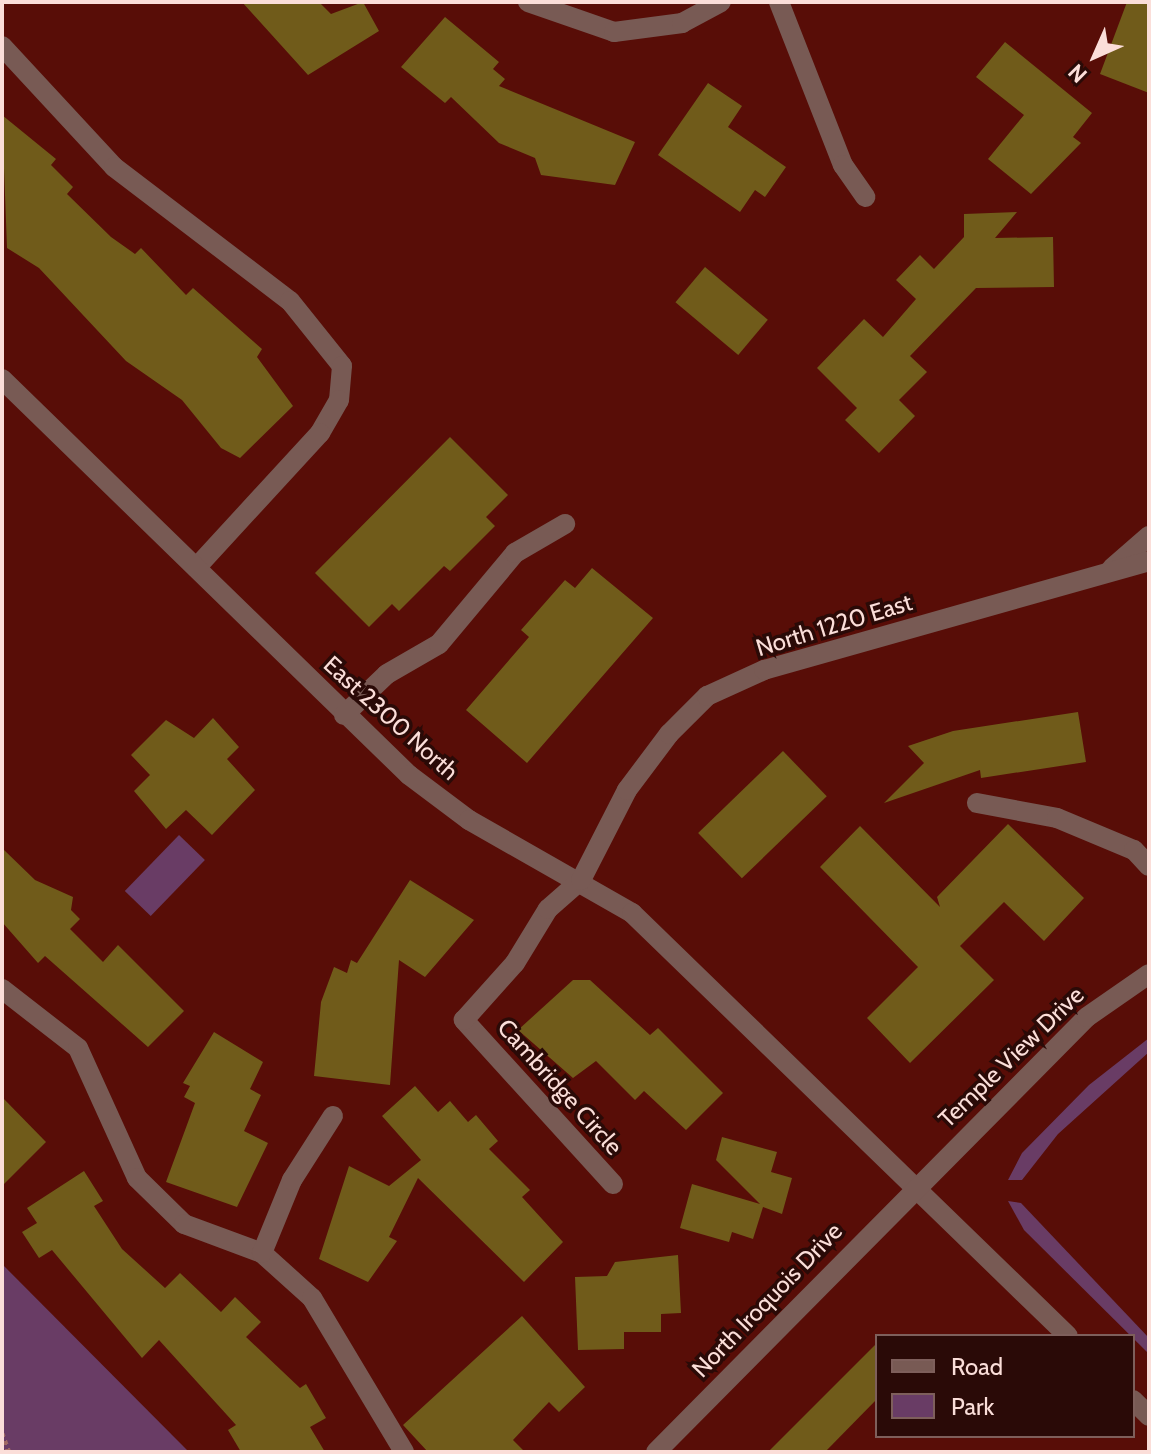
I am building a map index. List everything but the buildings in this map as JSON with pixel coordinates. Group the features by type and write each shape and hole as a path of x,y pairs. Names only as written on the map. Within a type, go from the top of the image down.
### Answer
{"street":[{"path":"528,2 574,24 614,32 682,23 721,2"},
{"path":"779,2 843,165 865,197"},
{"path":"2,46 114,167 290,301 342,366 339,400 320,433 196,568"},
{"name":"East 2300 North","path":"2,379 344,715 469,820 581,880 632,913 1066,1334"},
{"path":"344,715 387,674 439,644 515,553 565,524"},
{"path":"1106,573 1149,536"},
{"name":"North 1220 East","path":"581,880 647,760 707,696 764,670 1149,561"},
{"path":"977,803 1057,818 1134,850 1149,866"},
{"name":"Cambridge Circle","path":"581,880 548,909 515,963 464,1020 613,1184"},
{"name":"Temple View Drive","path":"916,1186 1087,1017 1149,974"},
{"path":"2,989 78,1048 137,1178 184,1224 262,1253 312,1298 404,1452"},
{"path":"262,1253 292,1180 333,1116"},
{"name":"North Iroquois Drive","path":"656,1452 916,1186"}],"path":[{"path":"2,1433 9,1452"}],"green space":[{"path":"179,835 205,860 151,916 125,891"},
{"path":"1149,1038 1149,1052 1058,1134 1022,1180 1008,1180 1022,1153 1089,1085"},
{"path":"1008,1201 1021,1203 1149,1338 1149,1354 1135,1340 1135,1334 1129,1334 1024,1230"},
{"path":"2,1264 189,1452 2,1452"}]}
